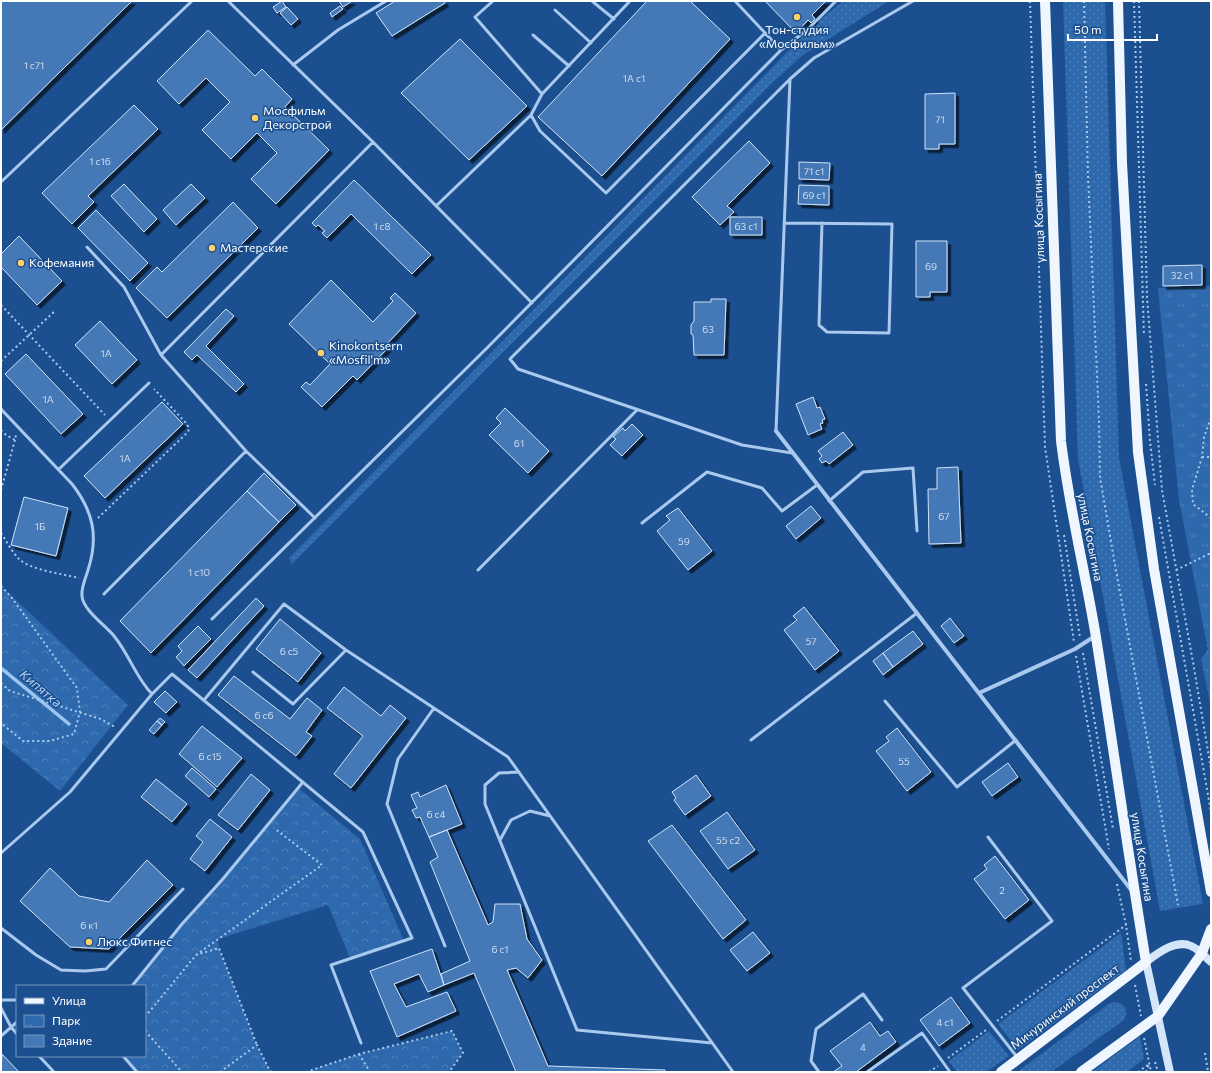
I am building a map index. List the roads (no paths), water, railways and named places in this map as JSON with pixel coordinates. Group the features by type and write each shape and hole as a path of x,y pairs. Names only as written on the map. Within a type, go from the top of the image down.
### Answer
{"main road":[{"name":"улица Косыгина","path":"1045,1 1061,441 1065,473 1096,635 1134,893 1146,962 1170,1072"},
{"path":"1118,1 1122,163 1138,452 1156,577 1211,892"},
{"path":"1082,1072 1158,1016 1202,953 1211,929"},
{"path":"1146,962 1164,949 1182,943 1192,946 1211,962"},
{"name":"Мичуринский проспект","path":"1001,1072 1146,962"}],"street":[{"path":"776,431 1134,893"},
{"path":"979,693 1075,649 1096,635"}],"lane":[{"path":"1,182 192,1"},
{"path":"228,1 373,142 532,303"},
{"path":"293,65 338,30 386,1"},
{"path":"493,1 475,17 542,94"},
{"path":"592,1 614,19"},
{"path":"436,206 531,114 542,94 591,44 630,1"},
{"path":"735,1 781,50"},
{"path":"212,619 532,303 781,50 808,29 836,1"},
{"path":"792,453 742,445 637,410 518,369 510,359 790,78 814,58 913,1"},
{"path":"554,10 591,44"},
{"path":"531,114 540,131 606,193 765,33"},
{"path":"533,35 569,66"},
{"path":"776,431 790,78"},
{"path":"161,355 373,142"},
{"path":"784,223 822,223 892,224 889,333 827,332 820,325 822,223"},
{"path":"87,247 124,286 161,355 246,451 315,518"},
{"path":"59,469 149,384"},
{"path":"1,409 59,469 82,497 92,523 93,546 92,557 82,589 82,600 87,608 114,636 146,688 152,694"},
{"path":"478,570 637,410"},
{"path":"104,594 246,451"},
{"path":"830,500 863,472 913,468 917,531"},
{"path":"642,523 707,472 762,488 782,511 817,485"},
{"path":"204,700 284,604 346,650 508,757 732,1072"},
{"path":"751,740 917,613"},
{"path":"254,672 293,704 346,650"},
{"path":"1,853 70,792 152,694 172,674 363,832 412,938 331,965 361,1043"},
{"path":"885,701 957,787 1016,740"},
{"path":"434,708 398,759 387,804 445,946"},
{"path":"519,772 499,773 485,785 485,804 577,1030 712,1043"},
{"path":"133,985 182,924 222,880 303,782"},
{"path":"500,840 511,820 530,811 550,816"},
{"path":"988,837 1052,921 963,988 1018,1058"},
{"path":"1,928 36,955 61,970 106,969 183,889"},
{"path":"819,1072 811,1060 816,1029 863,994 882,1020"},
{"path":"1,1000 16,1000"},
{"path":"1,1008 11,1027 16,1033"},
{"path":"1,1036 16,1023"},
{"path":"867,1072 922,1033 950,1072"},
{"path":"40,1057 54,1072"},
{"path":"124,1057 137,1072"}],"waterway":[{"name":"Кипятка","path":"1,668 69,724"}],"place":[{"name":"Тон-студия «Мосфильм»","path":"797,17"},
{"name":"Мосфильм Декорстрой","path":"255,118"},
{"name":"Мастерские","path":"212,248"},
{"name":"Кофемания","path":"21,263"},
{"name":"Kinokontsern «Mosfil'm»","path":"321,353"},
{"name":"Люкс Фитнес","path":"89,942"}]}
